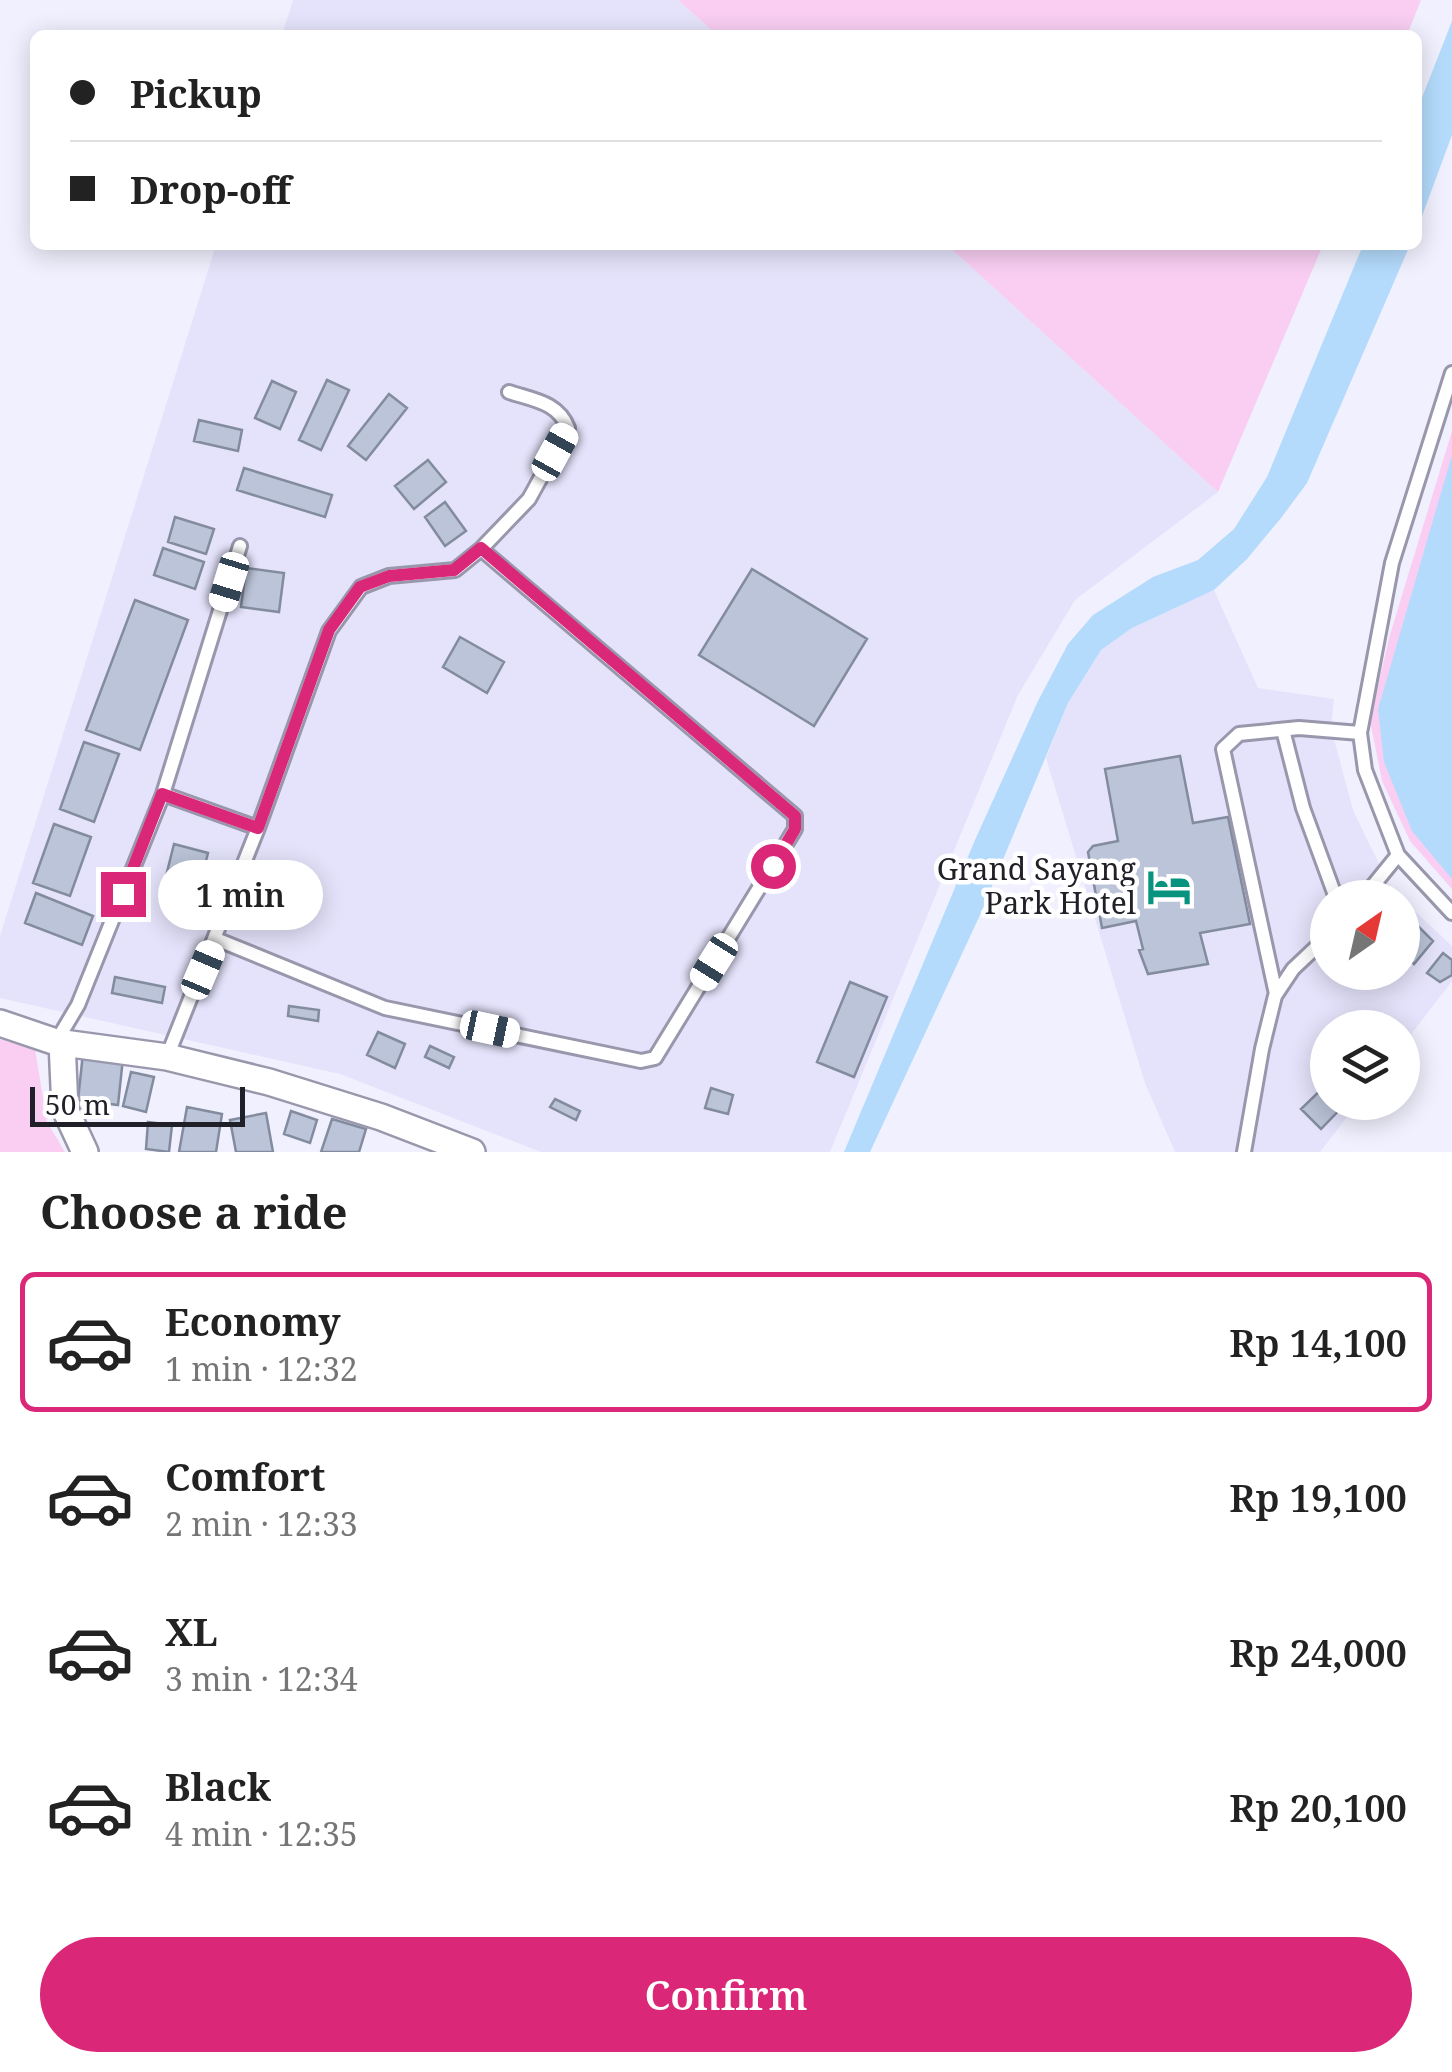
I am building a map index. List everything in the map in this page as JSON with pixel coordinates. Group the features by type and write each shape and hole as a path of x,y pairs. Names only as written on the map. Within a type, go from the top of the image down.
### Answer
{"street":[{"path":"0,1023 59,1042 167,1057 306,1094 472,1152"},
{"path":"59,1042 64,1109 84,1152"}],"lane":[{"path":"1452,373 1392,563 1360,733 1365,770 1398,854 1452,913"},
{"path":"167,1057 216,939 329,630 360,587 389,576 454,570 481,548 529,499 568,428 562,414 550,405 509,392"},
{"path":"59,1042 78,1006 162,794 240,546"},
{"path":"216,939 385,1008 640,1061 655,1058 795,829 795,816 481,548"},
{"path":"1276,994 1223,749 1239,734 1283,730 1360,733"},
{"path":"1283,730 1302,808 1329,880"},
{"path":"162,794 258,828"},
{"path":"1378,880 1398,854"},
{"path":"1244,1152 1276,994 1310,953"}],"shaded area":[{"path":"293,0 678,0 711,30 284,30"},
{"path":"678,0 1421,0 1409,30 711,30"},
{"path":"214,250 952,250 1218,492 1075,600 1018,695 830,1152 541,1152 340,1074 0,998 0,936"},
{"path":"952,250 1321,250 1218,492"},
{"path":"1452,431 1452,889 1410,841 1382,781 1370,721 1389,638"},
{"path":"1214,590 1258,688 1334,699 1331,728 1353,810 1387,880 1310,880 1310,990 1420,990 1420,916 1452,946 1452,981 1420,1023 1420,1010 1310,1010 1310,1120 1345,1120 1320,1152 1175,1152 1145,1083 1046,758 1068,703 1101,650 1132,628"},
{"path":"0,1039 35,1049 47,1122 65,1152 0,1152"}],"water":[{"path":"1452,21 1452,135 1422,216 1422,98"},
{"path":"1361,250 1408,250 1307,483 1281,518 1247,559 1214,590 1132,628 1101,650 1068,703 980,915 870,1152 844,1152 975,840 1068,644 1093,615 1153,577 1198,560 1234,529 1267,477"},
{"path":"1452,455 1452,879 1412,831 1384,762 1378,709"}],"building":[{"path":"327,380 349,390 321,450 299,440"},
{"path":"272,381 296,392 280,429 255,418"},
{"path":"389,394 407,408 366,460 348,446"},
{"path":"199,420 242,430 238,451 194,441"},
{"path":"428,460 446,482 414,509 395,486"},
{"path":"244,468 332,495 325,517 237,490"},
{"path":"445,502 466,531 445,546 425,517"},
{"path":"175,517 214,529 206,554 168,542"},
{"path":"163,548 204,562 195,589 154,575"},
{"path":"246,568 284,573 279,612 241,607"},
{"path":"752,569 867,639 814,726 699,655"},
{"path":"135,600 188,620 140,750 86,730"},
{"path":"460,637 504,662 487,693 443,667"},
{"path":"84,742 119,754 94,822 60,809"},
{"name":"Grand Sayang Park Hotel","path":"1180,756 1193,823 1228,817 1250,924 1200,933 1208,964 1148,974 1139,950 1143,949 1136,921 1102,928 1088,852 1093,846 1118,841 1105,769"},
{"path":"54,824 91,837 70,896 33,883"},
{"path":"174,844 208,853 197,897 163,888"},
{"path":"36,893 93,916 82,945 25,923"},
{"path":"1420,928 1433,941 1420,957"},
{"path":"1443,953 1452,960 1452,975 1440,982 1427,973"},
{"path":"115,977 165,987 162,1003 112,993"},
{"path":"850,982 887,997 854,1077 817,1062"},
{"path":"289,1006 319,1010 318,1021 288,1016"},
{"path":"378,1032 405,1044 395,1068 367,1055"},
{"path":"430,1046 454,1057 449,1068 425,1057"},
{"path":"83,1053 123,1058 118,1105 78,1100"},
{"path":"131,1072 154,1077 146,1112 123,1106"},
{"path":"711,1088 733,1095 728,1114 705,1108"},
{"path":"555,1099 580,1111 576,1120 550,1107"},
{"path":"1310,1100 1310,1118 1301,1109"},
{"path":"187,1107 222,1114 216,1152 179,1152"},
{"path":"291,1111 317,1120 310,1143 284,1134"},
{"path":"266,1113 273,1152 236,1152 230,1120"},
{"path":"332,1119 366,1129 359,1152 321,1152"},
{"path":"1312,1120 1330,1120 1321,1129"},
{"path":"148,1122 172,1125 169,1152 146,1149"}],"place":[{"name":"Grand Sayang Park Hotel","path":"1169,887"}],"route":[{"path":"123,894 162,794 258,828 329,630 360,587 389,576 454,570 481,548 795,816 795,829 773,866"}]}
